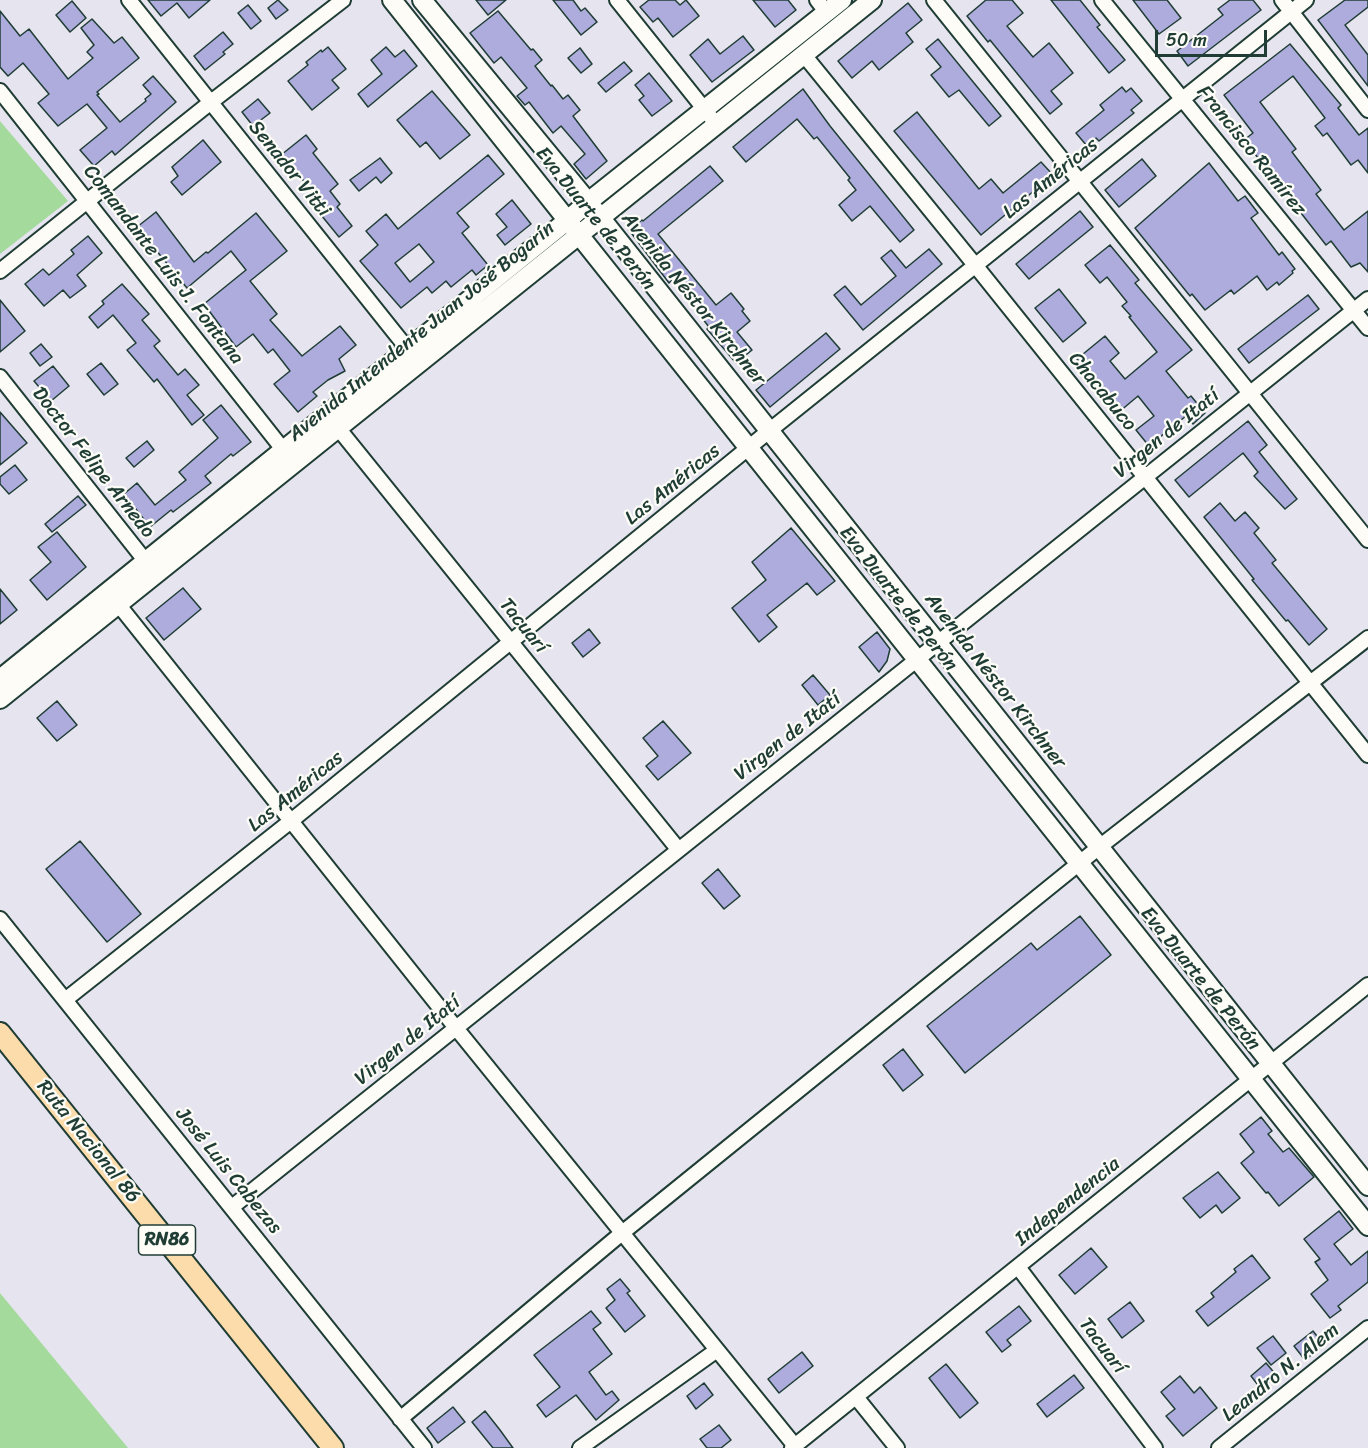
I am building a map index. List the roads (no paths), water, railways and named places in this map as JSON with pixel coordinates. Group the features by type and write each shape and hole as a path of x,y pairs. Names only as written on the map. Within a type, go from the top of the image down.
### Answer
{"main road":[{"name":"Ruta Nacional 86","path":"0,1033 333,1448"}],"street":[{"name":"Senador Vitti","path":"129,0 414,356"},
{"path":"0,271 343,0"},
{"name":"Eva Duarte de Perón","path":"392,0 1368,1226"},
{"name":"Eva Duarte de Perón","path":"422,0 588,202"},
{"path":"617,0 711,117"},
{"name":"Avenida Intendente Juan José Bogarín","path":"573,227 600,218 711,117 822,6 842,0"},
{"name":"Avenida Intendente Juan José Bogarín","path":"0,699 7,674 151,568 573,227 588,202 804,55 872,0"},
{"path":"934,0 1368,540"},
{"name":"Francisco Ramírez","path":"1102,0 1368,328"},
{"path":"1282,0 1368,110"},
{"name":"Las Américas","path":"65,1000 291,821 769,431 1306,0"},
{"name":"Chacabuco","path":"804,55 1368,755"},
{"name":"Comandante Luis J. Fontana","path":"0,91 289,457"},
{"name":"Avenida Néstor Kirchner","path":"588,202 1368,1186"},
{"name":"Virgen de Itatí","path":"232,1207 1368,298"},
{"name":"Avenida Intendente Juan José Bogarín","path":"289,457 338,428 414,356"},
{"name":"Doctor Felipe Arnedo","path":"0,377 151,568"},
{"name":"Tacuarí","path":"338,428 678,849"},
{"name":"Avenida Intendente Juan José Bogarín","path":"7,674 118,604 151,568"},
{"path":"118,604 793,1447"},
{"path":"400,1419 622,1233 1098,848 1368,638"},
{"name":"José Luis Cabezas","path":"0,919 424,1448"},
{"name":"Independencia","path":"793,1447 1368,985"},
{"name":"Tacuarí","path":"1018,1267 1155,1448"},
{"name":"Leandro N. Alem","path":"1219,1448 1368,1328"},
{"path":"580,1448 717,1350"},
{"path":"856,1397 897,1448"}]}
